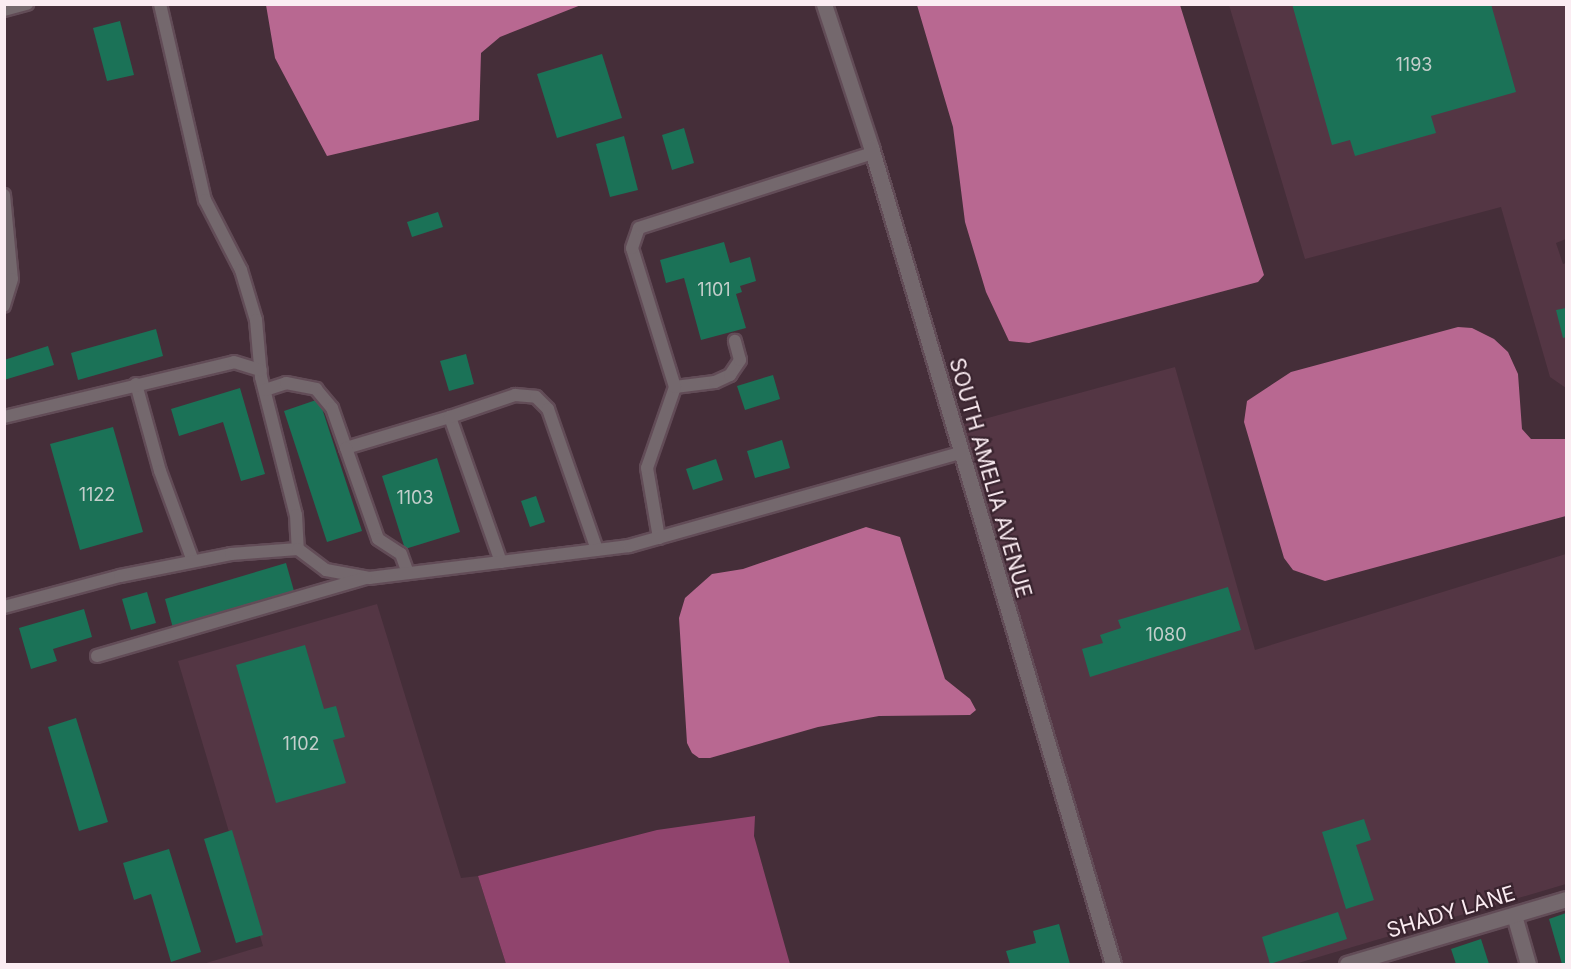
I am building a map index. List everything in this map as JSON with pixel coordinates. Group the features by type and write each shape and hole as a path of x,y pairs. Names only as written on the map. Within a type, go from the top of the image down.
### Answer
{"street":[{"name":"SOUTH AMELIA AVENUE","path":"824,4 872,153 1113,964"},
{"name":"SHADY LANE","path":"1347,964 1566,899"},
{"path":"1514,915 1528,964"}],"lane":[{"path":"4,10 27,4"},
{"path":"160,4 205,200 241,270 256,320 264,390 296,515 298,549"},
{"path":"659,538 647,468 675,387 632,248 639,228 872,153"},
{"path":"4,195 12,279 4,306"},
{"path":"675,387 715,382 730,375 740,360 735,341"},
{"path":"4,417 234,362 261,370"},
{"path":"264,390 286,383 316,389 332,408 378,539 401,554 408,573"},
{"path":"136,384 160,471 193,561"},
{"path":"346,448 515,395 536,397 548,409 597,550"},
{"path":"450,417 501,562"},
{"path":"97,656 369,578 597,550 659,538 960,453"},
{"path":"4,607 120,576 193,561 298,549 326,570 369,578"}],"shaded area":[{"path":"266,4 581,5 500,37 481,53 479,120 327,156 275,58"},
{"path":"917,5 1180,5 1264,275 1258,282 1029,343 1009,341 986,292 965,222 953,127"},
{"path":"1229,5 1566,5 1566,239 1556,243 1563,264 1566,263 1566,388 1550,377 1501,207 1305,259"},
{"path":"1458,327 1472,328 1494,339 1508,352 1518,374 1522,429 1531,439 1566,439 1566,516 1325,581 1293,570 1284,558 1244,422 1247,401 1291,372"},
{"path":"1175,367 1255,650 1566,554 1566,884 1295,964 1123,964 962,425"},
{"path":"866,527 900,537 945,679 970,699 976,710 970,715 879,716 818,727 710,758 699,758 692,753 687,743 679,618 685,598 712,574 743,569"},
{"path":"377,604 461,878 478,876 506,964 203,964 263,946 178,661"},
{"path":"755,816 754,836 790,964 506,964 478,876 657,830"}],"building":[{"path":"1292,4 1491,4 1516,92 1431,116 1436,133 1355,156 1350,140 1332,145"},
{"path":"120,21 134,75 107,81 93,28"},
{"path":"602,54 622,118 557,138 537,74"},
{"path":"684,128 694,163 672,170 662,135"},
{"path":"624,136 638,190 610,197 596,144"},
{"path":"438,212 443,227 412,237 407,222"},
{"path":"724,242 730,263 750,257 756,281 740,286 742,292 736,294 746,328 701,340 684,278 666,283 660,260"},
{"path":"1566,308 1566,337 1563,338 1556,310"},
{"path":"156,329 163,356 78,380 71,353"},
{"path":"48,346 54,365 4,380 4,360"},
{"path":"466,354 474,384 449,391 440,361"},
{"path":"773,375 780,399 745,410 737,386"},
{"path":"240,388 265,474 241,481 223,422 179,436 171,409"},
{"path":"319,399 362,531 327,542 284,411"},
{"path":"113,427 143,532 80,550 50,444"},
{"path":"782,440 790,468 755,478 747,451"},
{"path":"437,458 460,532 405,549 382,476"},
{"path":"716,459 723,480 693,490 686,469"},
{"path":"536,496 545,522 530,527 521,501"},
{"path":"286,563 294,591 173,628 165,599"},
{"path":"1228,587 1241,630 1090,677 1082,649 1103,643 1100,635 1121,628 1118,620"},
{"path":"147,592 156,623 131,630 122,599"},
{"path":"84,609 92,637 53,649 57,661 31,669 19,628"},
{"path":"305,645 324,709 336,706 345,737 333,740 346,783 276,803 236,665"},
{"path":"76,718 108,822 79,831 48,727"},
{"path":"1364,819 1371,840 1356,845 1374,900 1346,909 1322,832"},
{"path":"232,830 263,935 236,943 204,839"},
{"path":"169,849 201,952 171,962 151,894 134,900 123,863"},
{"path":"1338,912 1347,939 1270,964 1262,937"},
{"path":"1566,913 1566,964 1562,964 1549,919"},
{"path":"1059,924 1070,964 1010,964 1006,951 1036,943 1033,931"},
{"path":"1481,939 1489,964 1456,964 1451,949"}]}
